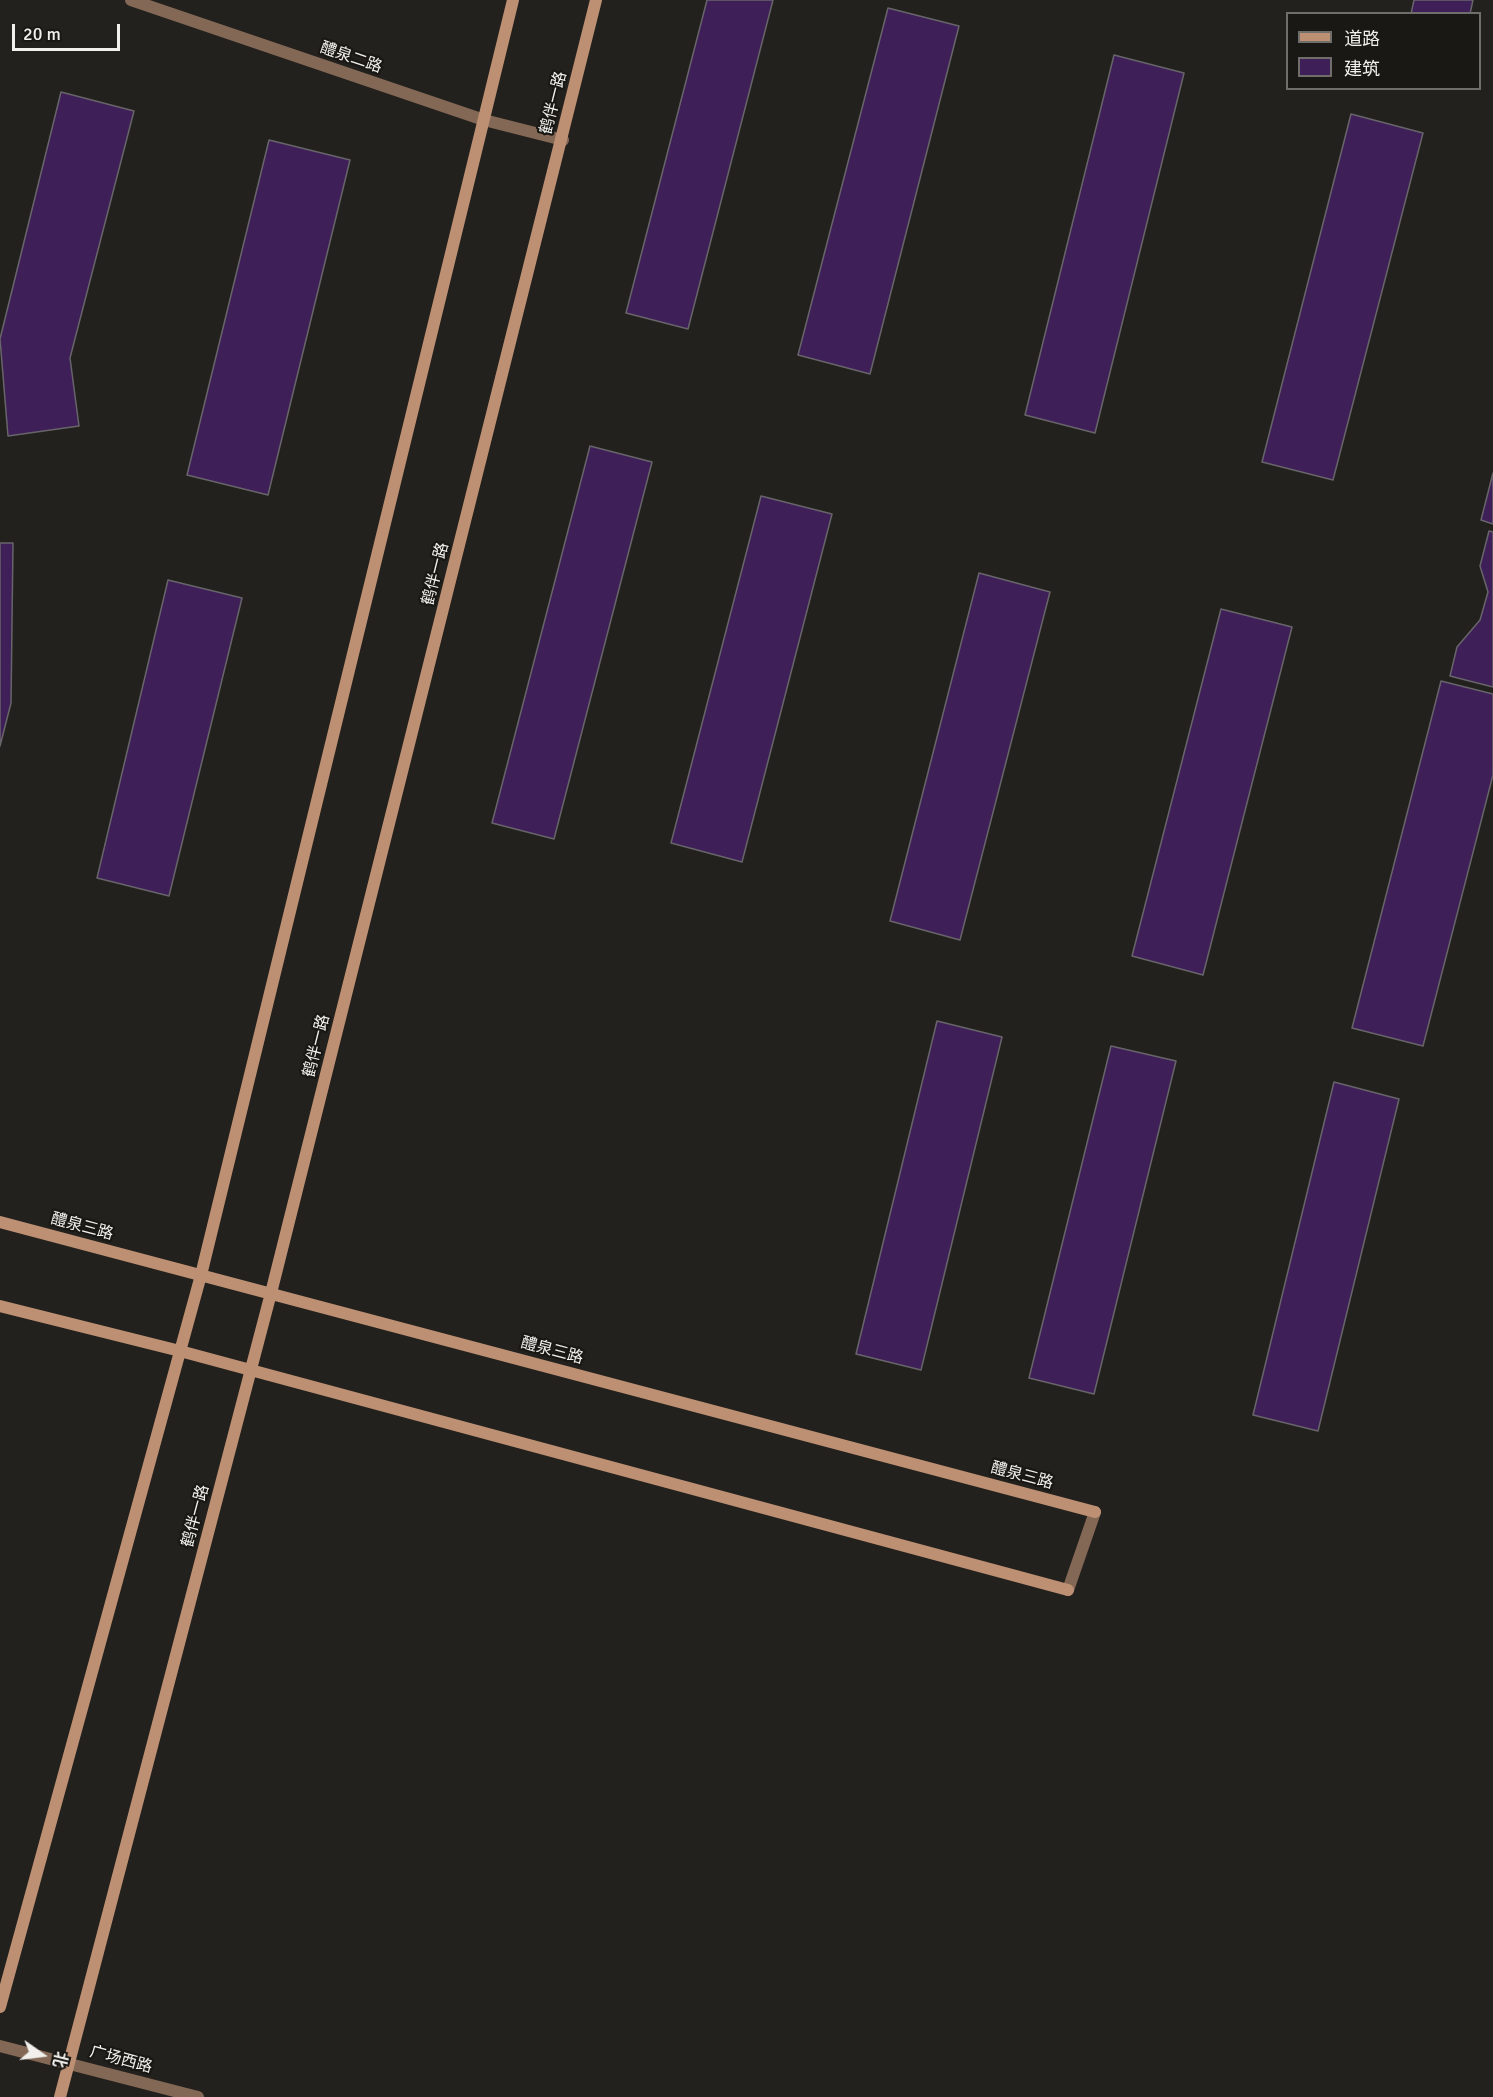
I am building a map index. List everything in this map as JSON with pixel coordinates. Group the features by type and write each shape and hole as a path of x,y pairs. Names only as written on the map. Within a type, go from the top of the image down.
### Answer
{"main road":[{"path":"0,2007 201,1275 513,0"},
{"name":"鹤伴一路","path":"60,2097 251,1373 563,140 596,0"},
{"name":"醴泉三路","path":"0,1222 1095,1512"},
{"path":"0,1306 180,1351 251,1373 1068,1590"}],"street":[{"name":"醴泉二路","path":"131,0 484,120 563,140"},
{"path":"1068,1590 1095,1512"},
{"name":"广场西路","path":"0,2046 198,2097"}],"building":[{"path":"707,0 773,0 688,329 626,313"},
{"path":"1414,0 1473,0 1470,12 1411,12"},
{"path":"888,8 959,26 870,374 798,355"},
{"path":"1114,55 1184,73 1095,433 1025,415"},
{"path":"61,92 134,111 70,358 79,426 8,436 0,339"},
{"path":"1351,114 1423,133 1333,480 1262,462"},
{"path":"269,140 350,160 268,495 187,475"},
{"path":"590,446 652,462 554,839 492,823"},
{"path":"1493,473 1493,524 1481,520"},
{"path":"761,496 832,514 742,862 671,843"},
{"path":"1489,531 1493,532 1493,687 1450,676 1457,647 1480,620 1488,592 1480,566"},
{"path":"0,543 13,543 11,703 0,746"},
{"path":"979,573 1050,592 960,940 890,921"},
{"path":"168,580 242,598 169,896 97,878"},
{"path":"1221,609 1292,627 1203,975 1132,956"},
{"path":"1441,681 1493,694 1493,775 1423,1046 1352,1028"},
{"path":"937,1021 1002,1037 921,1370 856,1354"},
{"path":"1111,1046 1176,1061 1094,1394 1029,1378"},
{"path":"1334,1082 1399,1099 1318,1431 1253,1415"}]}
